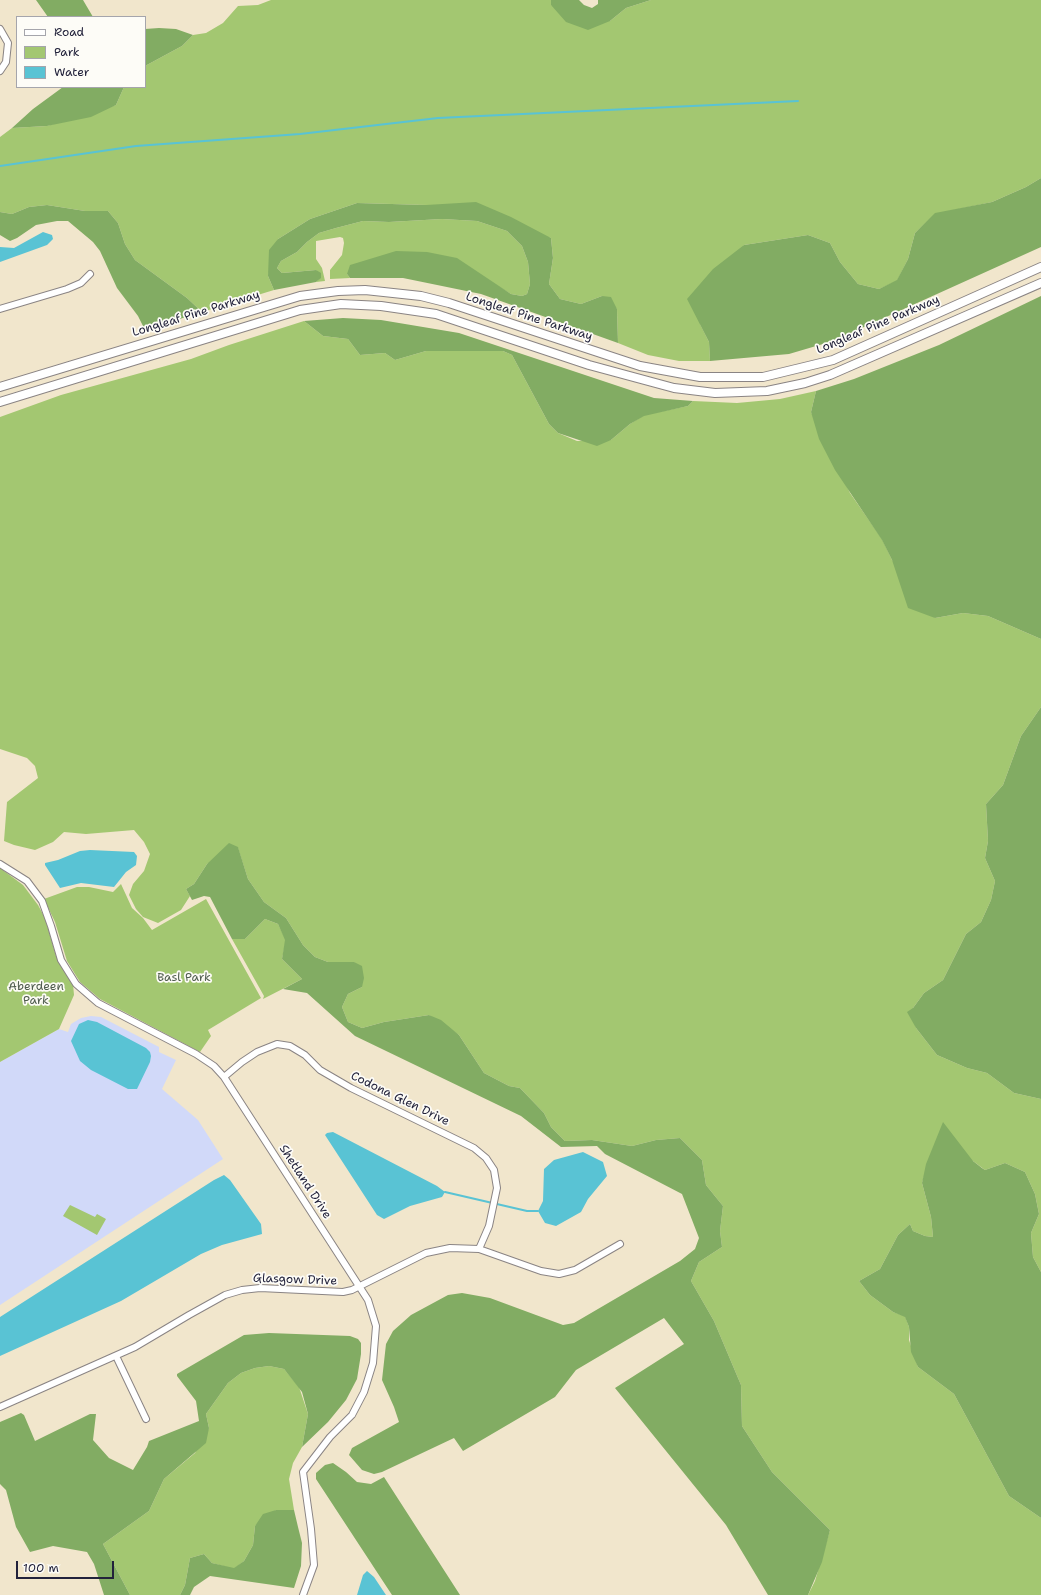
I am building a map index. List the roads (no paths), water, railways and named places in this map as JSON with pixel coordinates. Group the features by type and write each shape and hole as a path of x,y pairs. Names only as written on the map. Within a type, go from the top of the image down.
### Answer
{"main road":[{"name":"Longleaf Pine Parkway","path":"0,387 300,296 338,291 365,290 421,296 449,303 640,366 700,377 763,377 803,369 832,360 1041,267"},
{"path":"0,402 300,310 341,304 365,305 436,314 589,365 674,388 715,393 767,391 805,383 830,375 1041,283"},
{"path":"365,290 365,305"}],"street":[{"path":"0,29 8,43 6,62 0,71"},
{"path":"0,310 67,289 81,283 90,274"},
{"name":"Shetland Drive","path":"0,864 27,881 42,901 52,926 61,960 76,984 98,1003 196,1054 214,1066 224,1077 368,1300 376,1326 373,1363 364,1392 352,1415 330,1437 303,1472 311,1529 314,1565 303,1595"},
{"name":"Codona Glen Drive","path":"224,1077 257,1052 277,1044 290,1046 305,1055 320,1070 351,1088 474,1148 486,1158 494,1170 497,1188 489,1226 479,1249"},
{"name":"Glasgow Drive","path":"0,1408 116,1356 226,1295 242,1290 260,1288 343,1292 359,1287 426,1254 450,1248 479,1249 541,1271 559,1274 575,1270 620,1244"},
{"path":"116,1356 146,1419"}],"water":[{"path":"43,232 52,235 53,239 47,245 0,262 0,247 14,248"},
{"path":"80,851 134,852 137,856 136,865 126,872 114,887 81,883 60,888 45,863 58,860"},
{"path":"88,1020 97,1022 146,1048 150,1052 150,1062 137,1089 128,1089 91,1070 80,1061 71,1041 79,1024"},
{"path":"333,1132 437,1186 445,1192 442,1197 410,1206 384,1219 377,1215 325,1135"},
{"path":"583,1152 603,1162 607,1176 588,1199 581,1212 556,1226 545,1223 538,1211 543,1201 544,1169 554,1160"},
{"path":"224,1175 230,1180 261,1224 262,1234 222,1245 201,1254 121,1301 0,1356 0,1317"},
{"path":"367,1571 374,1577 386,1595 357,1595 363,1575"}],"waterway":[{"path":"0,166 136,146 300,134 438,118 798,101"},
{"path":"445,1192 527,1211 538,1211"}],"park label":[{"name":"Basl Park","path":"184,978"},
{"name":"Aberdeen Park","path":"36,994"}]}
